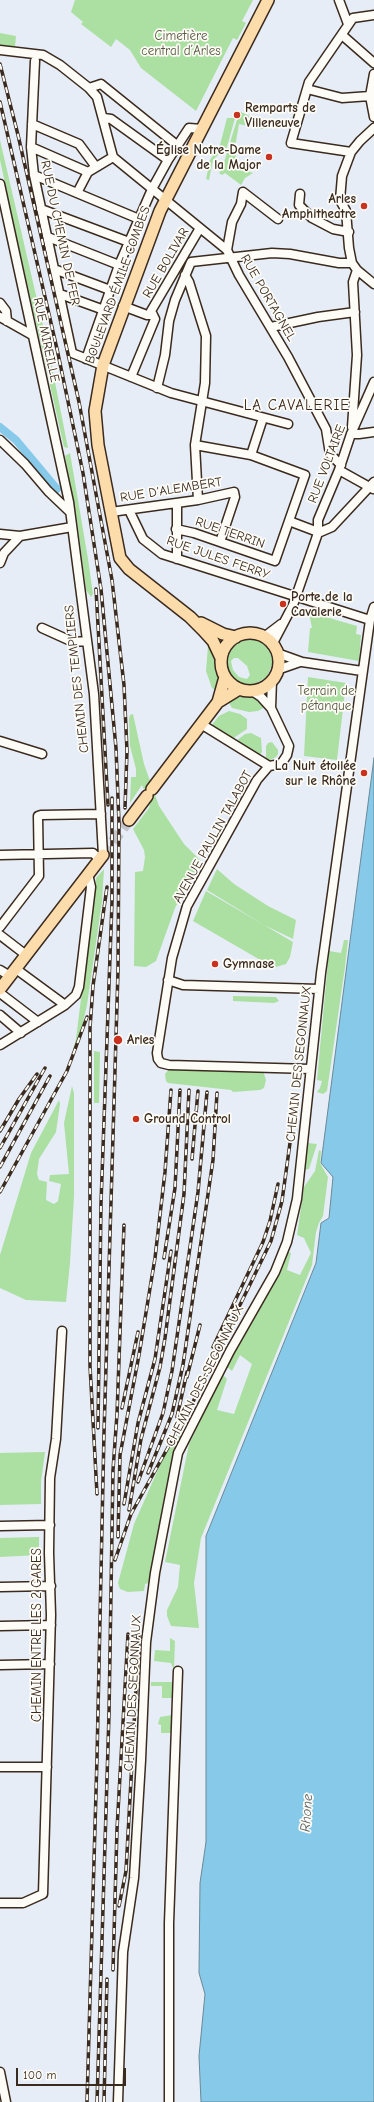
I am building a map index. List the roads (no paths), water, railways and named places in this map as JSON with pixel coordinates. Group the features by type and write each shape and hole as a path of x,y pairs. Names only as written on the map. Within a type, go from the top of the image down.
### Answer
{"main road":[{"name":"BOULEVARD ÉMILE COMBES","path":"221,658 213,641 190,617 124,564 117,545 96,426 95,410 103,365 123,306 165,200 268,0"},
{"name":"BOULEVARD ÉMILE COMBES","path":"190,617 211,629 236,637"},
{"path":"245,634 255,634 271,645 275,675 263,687 252,691 239,689 225,677 221,664 221,658 226,646 236,637 245,634"},
{"path":"218,702 225,677"},
{"path":"129,820 218,702 239,689"},
{"path":"0,989 101,857"}],"street":[{"path":"339,0 348,24"},
{"path":"351,152 291,143 309,82 348,24 355,17 374,15"},
{"path":"342,35 374,63"},
{"path":"0,50 28,53 49,58 89,88 97,97 104,118 113,157 88,172 77,193"},
{"name":"RUE DU CHEMIN DE FER","path":"35,61 31,147 34,176 72,353 157,388 201,402 288,424"},
{"path":"374,74 370,96 374,117"},
{"path":"89,88 101,84 178,146"},
{"path":"307,89 342,98 370,96"},
{"path":"104,118 111,119 168,160"},
{"path":"32,124 79,144 96,167"},
{"name":"BOULEVARD ÉMILE COMBES","path":"86,358 119,265 152,189 168,160 189,128 202,129"},
{"path":"374,128 351,152 342,176 340,200 346,211 349,232 349,248 354,266 353,282 357,355 351,434 374,432"},
{"path":"31,147 88,172"},
{"name":"RUE PORTAGNEL","path":"113,157 228,250 239,275 271,328 326,429 330,454 340,467"},
{"path":"34,176 139,219"},
{"name":"RUE MIREILLE","path":"0,184 69,502"},
{"path":"228,250 232,222 241,204 243,192 278,219"},
{"path":"300,194 299,205 312,218 333,229 349,232"},
{"path":"41,209 129,242"},
{"name":"RUE BOLIVAR","path":"130,377 155,319 152,311 200,228"},
{"path":"48,237 119,265"},
{"path":"157,388 165,355 169,321 191,262 272,253 290,254 354,266 374,284"},
{"path":"54,269 110,290"},
{"path":"185,275 189,282 206,336 205,383 195,445 198,500"},
{"path":"60,294 104,310"},
{"path":"0,303 6,311 5,322 32,335"},
{"path":"123,306 147,316 153,315"},
{"path":"271,328 318,317 355,312"},
{"name":"RUE VOLTAIRE","path":"271,645 296,598 318,533 318,520 340,467 351,434 374,382"},
{"path":"251,455 263,418"},
{"path":"0,440 70,512"},
{"path":"195,445 251,455 305,475 289,522 318,533 332,527 373,486 340,467"},
{"name":"RUE D'ALEMBERT","path":"111,512 198,500 234,492 235,497 220,542"},
{"name":"CHEMIN DES TEMPLIERS","path":"69,502 94,694 101,814 101,857"},
{"path":"177,503 177,559"},
{"name":"RUE JULES FERRY","path":"129,510 143,539 162,554 296,598 370,620"},
{"name":"RUE TERRIN","path":"176,529 194,533 275,561 289,522"},
{"path":"0,534 20,536 72,527"},
{"path":"0,563 2,553 20,536"},
{"name":"CHEMIN DES SEGONNAUX","path":"118,2102 123,1952 134,1878 142,1760 146,1642 166,1512 178,1453 187,1431 275,1272 287,1242 297,1199 319,990 362,671 370,620 374,607"},
{"path":"42,628 74,642 87,640"},
{"path":"271,645 302,662"},
{"path":"275,675 290,664 302,662 362,671"},
{"name":"AVENUE PAULIN TALABOT","path":"275,675 271,708 289,746 285,760 281,764 268,766 257,780 187,906 176,939 157,1053 158,1059 161,1063 169,1065 310,1069"},
{"path":"252,691 261,697 271,708"},
{"path":"201,724 268,766"},
{"path":"0,741 42,754"},
{"path":"0,927 39,876 38,816 101,814"},
{"path":"0,855 93,853 101,857"},
{"path":"0,1046 65,1006 73,999 78,987 91,887 88,874"},
{"path":"0,935 26,955"},
{"path":"0,970 13,972 65,1006"},
{"path":"168,980 183,985 319,990"},
{"path":"0,992 38,1022"},
{"path":"0,1015 21,1032"},
{"name":"CHEMIN ENTRE LES 2 GARES","path":"0,1903 23,1903 43,1894 51,1626 50,1478 56,1439 62,1331"},
{"path":"0,1526 50,1525"},
{"path":"0,1587 51,1586"},
{"path":"0,1626 51,1626"},
{"path":"0,1665 50,1664"},
{"path":"169,2102 169,1923 178,1672"},
{"path":"0,1767 47,1767"},
{"path":"0,2072 6,2102"}],"water":[{"name":"Rhone","path":"374,758 374,2102 201,2102 199,2056 205,1994 199,1973 200,1883 206,1842 206,1536 316,1263 321,1223 329,1218 333,1177 321,1163"}],"waterway":[{"path":"0,427 16,440 57,489"}],"tunnel":[{"path":"103,855 129,820"}],"railway":[{"path":"0,64 18,135 79,402 112,580 124,685 127,751 125,808"},
{"path":"0,102 57,349 83,473 101,589 116,748 119,823 118,971 104,1433 97,1758 87,2102"},
{"path":"96,589 108,805"},
{"path":"98,1428 101,1203 112,902 112,798"},
{"path":"97,1494 90,1366 90,1028 93,986 107,887"},
{"path":"0,1192 67,1071 87,1017"},
{"path":"0,1148 45,1068"},
{"path":"0,1131 19,1099 37,1074"},
{"path":"0,1167 50,1076"},
{"path":"118,1537 120,1455 139,1355 155,1258 165,1172 171,1090"},
{"path":"164,1258 175,1188 180,1090"},
{"path":"129,1510 141,1439 160,1367 165,1338 184,1194 189,1090"},
{"path":"192,1159 198,1091"},
{"path":"138,1482 163,1413 172,1371 198,1192 207,1092"},
{"path":"148,1473 172,1414 183,1365 213,1160 217,1093"},
{"path":"115,1560 131,1514 191,1406 271,1241 282,1201 290,1143"},
{"path":"213,1347 263,1242 270,1221 278,1184"},
{"path":"97,2102 109,1714 113,1470 117,1414 124,1225"},
{"path":"124,1504 138,1423 155,1359 171,1251"},
{"path":"187,1377 200,1325"},
{"path":"122,1408 138,1332"},
{"path":"177,1417 187,1372"},
{"path":"113,1970 117,1829 128,1634"},
{"path":"119,1906 126,1871 139,1634"},
{"path":"104,2102 107,1979"}],"place":[{"name":"Remparts de Villeneuve","path":"237,115"},
{"name":"Église Notre-Dame de la Major","path":"269,157"},
{"name":"Arles Amphitheatre","path":"364,206"},
{"name":"Porte de la Cavalerie","path":"283,604"},
{"name":"La Nuit étoilée sur le Rhône","path":"364,773"},
{"name":"Gymnase","path":"215,964"},
{"name":"Arles","path":"118,1040"},
{"name":"Ground Control","path":"136,1119"}],"district":[{"name":"LA CAVALERIE","path":"297,406"}],"park label":[{"name":"Cimetière central d’Arles","path":"181,44"},
{"name":"Terrain de pétanque","path":"326,698"}]}
